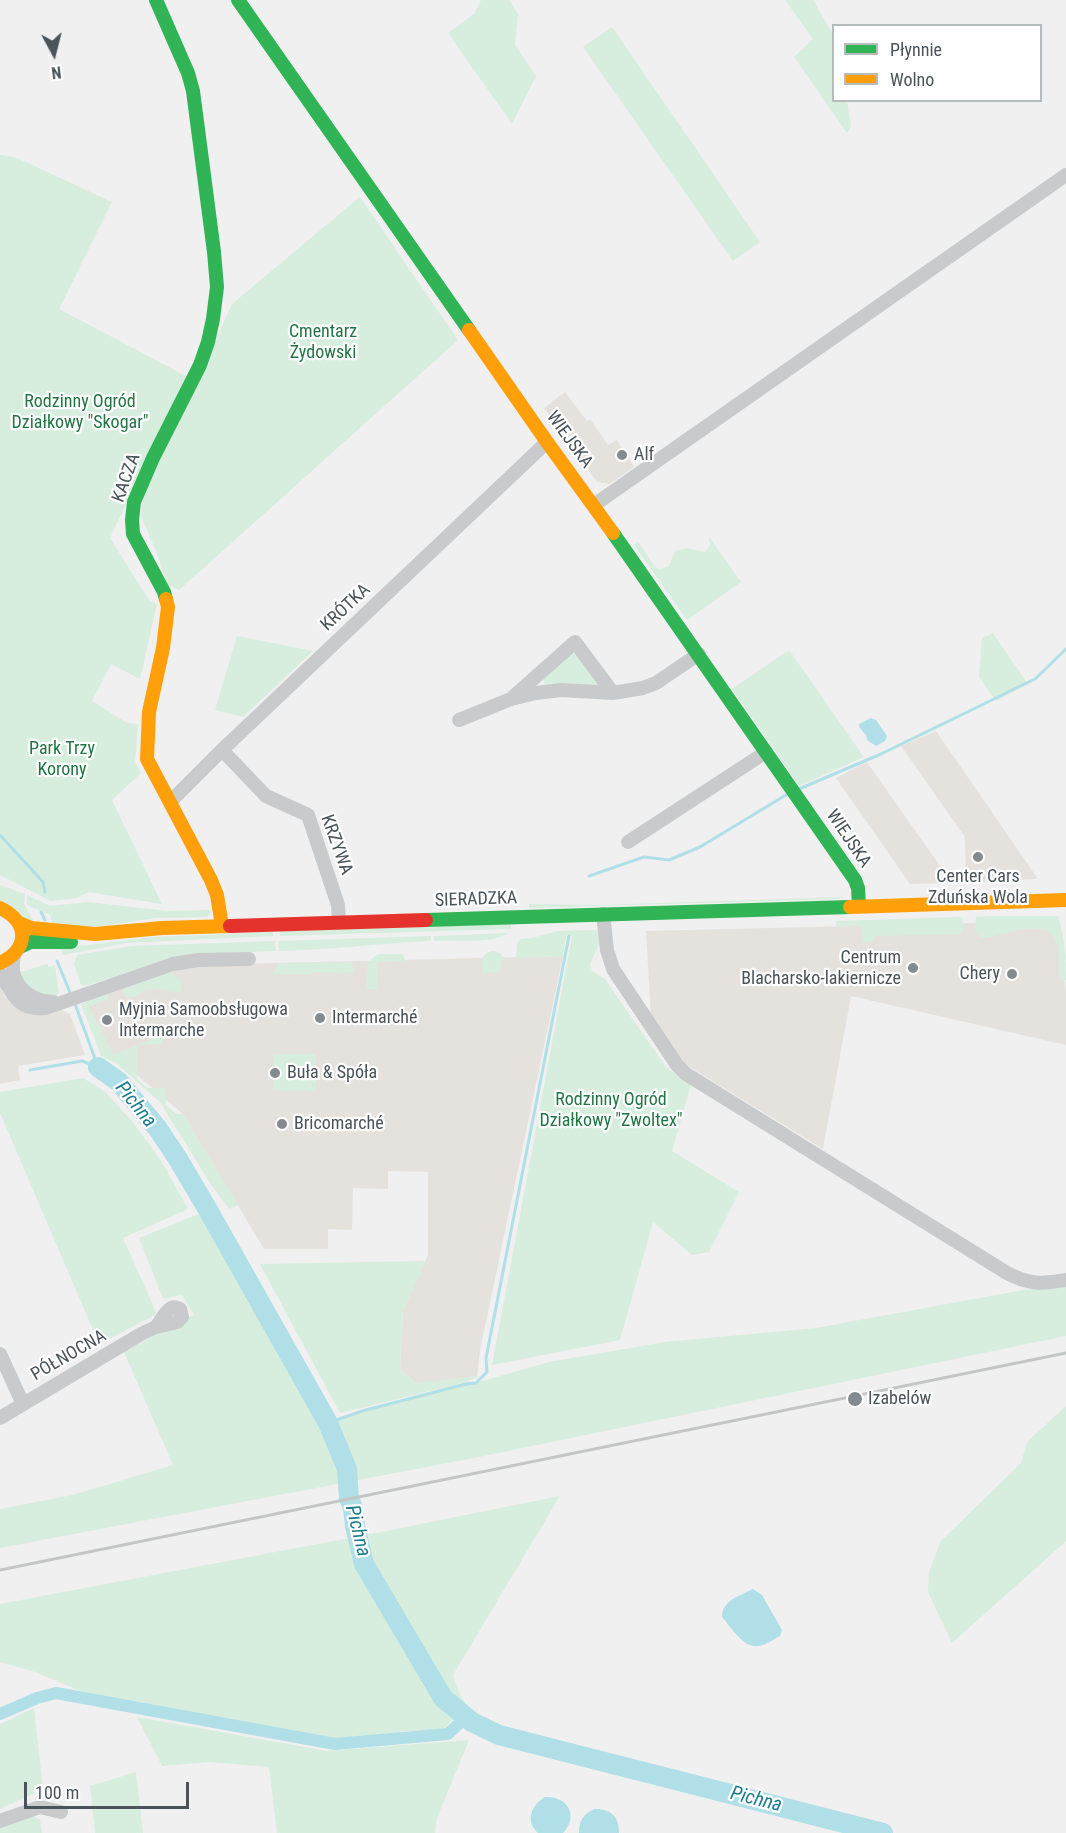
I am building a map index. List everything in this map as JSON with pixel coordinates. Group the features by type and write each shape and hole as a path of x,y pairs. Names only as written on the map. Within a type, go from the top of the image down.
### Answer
{"street":[{"name":"KACZA","path":"156,0 188,73 193,91 217,287 213,319 200,365 153,458 134,502 132,520 134,534 164,592 168,608 163,648 149,712 147,759 212,880 222,926"},
{"name":"WIEJSKA","path":"238,0 547,442 699,654 855,880 859,906"},
{"path":"594,505 1066,175"},
{"name":"KRÓTKA","path":"170,802 547,442"},
{"path":"511,699 575,642 613,693"},
{"path":"459,720 511,699 536,693 561,690 613,693 643,688 656,683 699,654"},
{"name":"KRZYWA","path":"222,750 266,796 308,815 338,905 339,922"},
{"path":"628,842 766,752"},
{"name":"SIERADZKA","path":"19,922 32,928 95,934 162,928 1066,900"},
{"path":"0,908 8,911 19,922 23,935 12,972 22,989 37,999 61,1002"},
{"path":"603,914 607,950 614,972 677,1065 687,1074 1007,1273 1023,1281 1035,1283 1045,1284 1066,1280"},
{"name":"SIERADZKA","path":"0,963 31,942 85,940 95,934"},
{"path":"0,973 12,996 18,1002 37,1009 184,962 249,959"},
{"name":"PÓŁNOCNA","path":"0,1418 156,1327"},
{"path":"0,1354 23,1404"},
{"path":"0,1821 40,1807 61,1812"}],"shaded area":[{"path":"565,392 587,421 590,419 608,445 617,440 634,467 609,484 597,482 544,408"},
{"path":"936,731 1038,879 966,882 965,837 901,746"},
{"path":"867,762 952,883 910,884 836,778"},
{"path":"1056,921 1066,991 1066,1045 851,996 823,1149 683,1063 651,1017 646,931"},
{"path":"563,956 480,1350 477,1377 416,1383 400,1370 403,1311 428,1255 428,1172 388,1171 388,1189 353,1188 352,1230 328,1229 328,1249 264,1249 183,1114 113,1055 85,1000 193,965"},
{"path":"0,986 5,997 50,1014 62,1010 70,1014 85,1055 18,1066 20,1080 0,1084"}],"green space":[{"path":"481,0 509,0 518,14 515,45 536,76 512,124 448,33 475,13"},
{"path":"785,0 813,0 832,32 832,102 847,102 851,126 847,133 794,57 813,39"},
{"path":"612,27 760,242 733,261 583,47"},
{"path":"0,155 17,158 112,202 59,309 186,376 110,538 149,600 157,604 140,679 111,664 92,701 127,723 138,724 135,762 141,773 112,800 162,904 89,892 76,898 51,901 0,875"},
{"name":"Cmentarz Żydowski","path":"360,197 458,340 179,590 168,585 141,516 143,497 232,304"},
{"path":"709,537 741,582 687,620 634,545 638,542 656,568 660,569 669,566 675,551 686,548 705,552 710,545"},
{"path":"993,633 1028,684 996,701 979,677 982,638"},
{"path":"237,636 313,651 243,717 215,710"},
{"path":"789,650 864,757 799,786 732,689"},
{"path":"575,653 600,687 545,684 543,679"},
{"path":"0,885 25,894 24,904 36,925 0,903"},
{"path":"27,895 50,906 88,902 168,911 211,910 210,915 206,917 156,918 101,926 53,927 50,915 27,905"},
{"path":"843,897 839,899 529,908 529,904 599,905"},
{"path":"1058,916 1065,948 1066,980 1060,979 1058,950 1052,934 1035,928 986,938 979,937 975,931 976,917"},
{"path":"962,917 964,930 960,934 874,936 874,941 863,943 861,926 836,926 836,921"},
{"path":"511,924 511,929 280,936 280,931"},
{"name":"Rodzinny Ogród Działkowy \"Zwoltex\"","path":"597,930 599,944 590,964 592,971 605,979 666,1067 691,1085 672,1151 739,1192 709,1252 692,1255 653,1222 620,1340 492,1365 572,936 566,935 563,956 516,958 517,943 520,939 558,931"},
{"path":"273,932 273,936 126,943 63,955 60,946 89,945 152,937"},
{"path":"508,933 493,939 434,941 434,936"},
{"path":"431,936 431,941 279,951 278,941"},
{"path":"275,941 276,951 180,956 85,986 81,985 74,964 77,955 131,946"},
{"path":"494,951 500,953 504,958 500,972 482,973 484,955"},
{"path":"379,954 403,954 405,961 378,962 377,989 367,989 369,964"},
{"path":"279,963 352,963 354,971 346,973 273,974"},
{"path":"47,964 49,967 55,965 59,993 56,996 49,997 27,989 17,973"},
{"path":"164,972 178,978 181,984 180,992 150,989 134,998 124,995 123,992 127,985"},
{"path":"102,994 108,996 109,999 89,1007 113,1055 162,1035 183,1034 183,1037 162,1036 162,1044 137,1046 137,1079 147,1088 166,1088 166,1105 176,1114 183,1114 238,1205 229,1209 210,1183 160,1102 116,1063 101,1056 81,1004 86,1002 85,1000"},
{"path":"273,1054 316,1054 316,1091 273,1090"},
{"path":"83,1078 104,1091 132,1121 160,1159 188,1209 123,1238 157,1314 99,1344 0,1113 0,1092"},
{"path":"208,1210 328,1422 549,1362 665,1342 816,1328 1066,1284 1066,1336 474,1458 0,1548 0,1509 73,1495 173,1465 124,1352 194,1315 182,1295 163,1299 139,1238"},
{"path":"426,1261 403,1311 400,1370 416,1383 480,1376 467,1382 340,1413 260,1264"},
{"path":"1066,1406 1066,1541 952,1643 928,1592 929,1572 940,1542 1021,1463 1027,1442"},
{"path":"560,1496 453,1675 460,1695 466,1703 441,1730 407,1731 333,1740 110,1700 90,1695 35,1672 0,1662 0,1604"},
{"path":"34,1708 43,1789 0,1809 0,1724"},
{"path":"137,1717 327,1751 469,1740 437,1818 435,1833 277,1833 269,1767 209,1762 162,1766"},
{"path":"136,1772 143,1833 95,1833 90,1786"},
{"path":"33,1816 40,1820 42,1833 0,1833 0,1825"}],"water":[{"path":"871,718 876,720 887,736 885,741 876,746 867,740 859,727 859,724"},
{"path":"753,1589 762,1595 782,1630 780,1636 758,1646 743,1641 722,1617 728,1603"},
{"path":"545,1797 560,1800 569,1808 570,1820 563,1833 538,1833 534,1828 531,1814 536,1804"},
{"path":"594,1809 605,1810 613,1815 618,1822 619,1833 579,1833 582,1818"}],"waterway":[{"path":"799,789 881,754 1035,679 1066,649"},
{"path":"589,876 644,857 669,860 700,847 786,795"},
{"name":"Pichna","path":"0,835 43,882 45,892"},
{"name":"Pichna","path":"41,912 45,920"},
{"path":"328,1423 362,1411 476,1383 487,1372 486,1358 569,936"},
{"name":"Pichna","path":"57,961 71,995"},
{"name":"Pichna","path":"75,1004 98,1067"},
{"path":"30,1070 82,1061 98,1067"},
{"name":"Pichna","path":"98,1067 119,1082 158,1129 178,1159 328,1423 347,1469 349,1498 364,1564 443,1698 472,1722 499,1735 883,1833"},
{"path":"0,1714 37,1698 56,1693 335,1744 448,1734 466,1717"}],"railway":[{"path":"0,1570 1066,1353"}],"traffic: fast":[{"path":"156,0 188,73 193,91 217,287 208,342 200,365 153,458 134,502 133,534 166,599"},
{"path":"238,0 469,330"},
{"path":"613,533 855,880 859,906"},
{"path":"426,920 850,907"},
{"path":"20,947 31,942 71,942"}],"traffic: slow":[{"path":"469,330 613,533"},
{"path":"166,599 168,607 163,648 149,712 147,759 211,880 217,895 222,926"},
{"path":"850,907 1066,900"},
{"path":"0,908 16,921 21,928 22,936 17,950 0,963"},
{"path":"19,923 31,928 95,934 162,928 230,926"}],"traffic: jam":[{"path":"230,926 426,920"}],"place":[{"name":"Alf","path":"622,455"},
{"name":"Center Cars Zduńska Wola","path":"978,857"},
{"name":"Centrum Blacharsko-lakiernicze","path":"913,968"},
{"name":"Chery","path":"1012,974"},
{"name":"Intermarché","path":"320,1018"},
{"name":"Myjnia Samoobsługowa Intermarche","path":"107,1020"},
{"name":"Buła & Spóła","path":"275,1073"},
{"name":"Bricomarché","path":"282,1124"},
{"name":"Izabelów","path":"855,1399"}],"park label":[{"name":"Rodzinny Ogród Działkowy \"Skogar\"","path":"80,412"},
{"name":"Park Trzy Korony","path":"62,759"}]}
